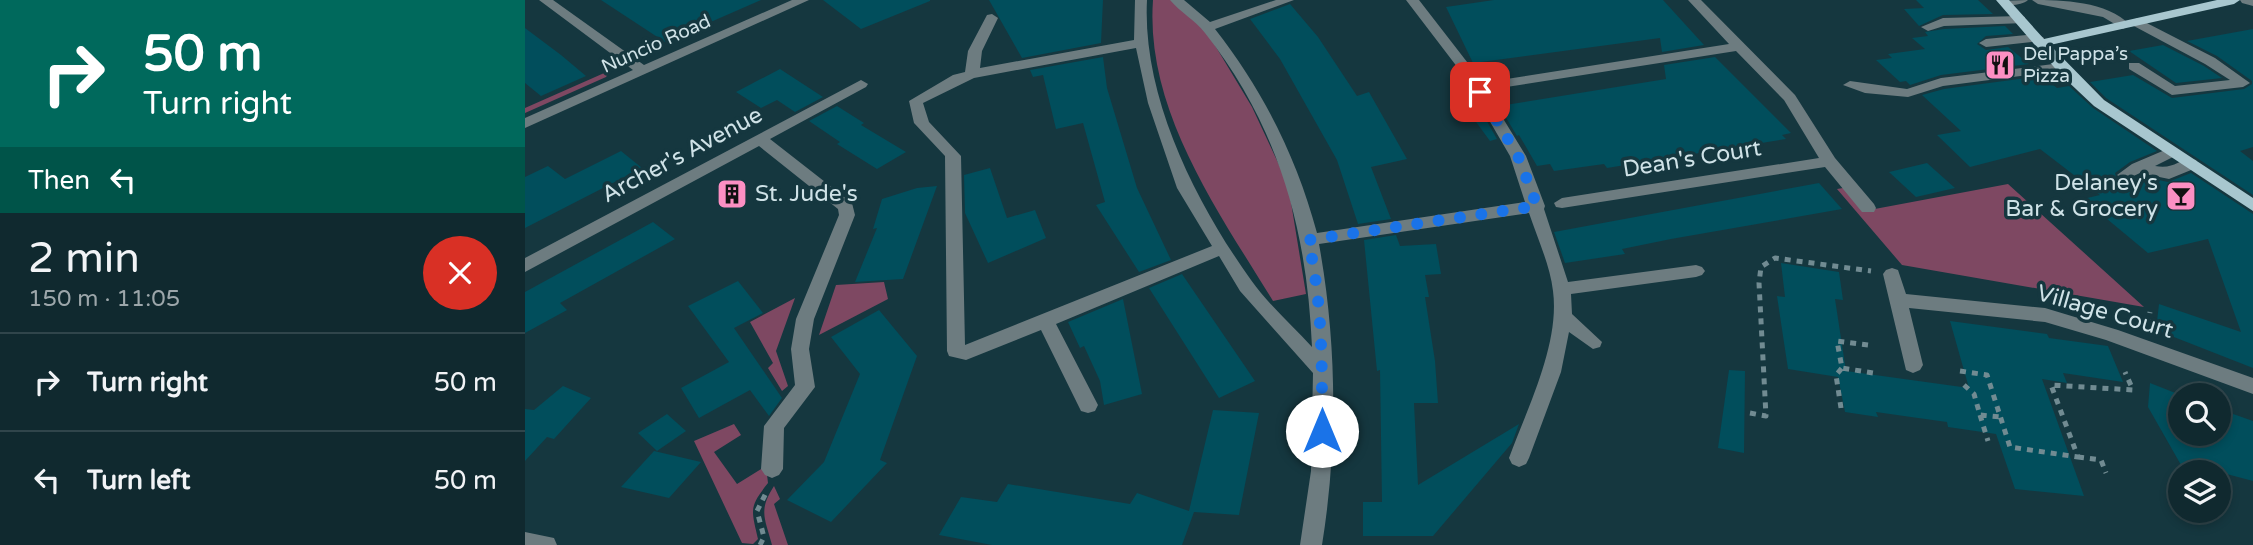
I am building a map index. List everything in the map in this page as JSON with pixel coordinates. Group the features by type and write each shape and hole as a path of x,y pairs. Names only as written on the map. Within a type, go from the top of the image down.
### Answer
{"main road":[{"path":"2002,0 2061,66 2099,103 2253,206"},
{"path":"2039,40 2234,0"}],"street":[{"path":"545,0 643,71"},
{"name":"Nuncio Road","path":"525,123 803,0"},
{"path":"1141,0 1139,33 1155,103 1185,188 1246,286 1321,369"},
{"path":"1177,0 1208,27 1241,75 1273,132 1300,201 1315,267 1321,369 1322,473 1311,545"},
{"path":"1208,27 1288,0"},
{"path":"1412,0 1474,82 1518,156 1537,206 1562,289 1563,317 1551,372 1519,458"},
{"path":"1694,0 1790,98 1829,161 1868,208"},
{"path":"2002,0 2022,0"},
{"path":"2038,0 2107,14 2130,23 2210,61 2243,83 2172,91 2134,66"},
{"path":"2246,0 2253,2"},
{"path":"972,74 975,51 992,18"},
{"path":"1928,27 1944,22 2020,19"},
{"path":"1986,43 2039,40"},
{"path":"1141,43 972,74 927,93 916,101 915,110 927,131 953,156 956,351 966,354 1223,248"},
{"path":"1500,84 1739,46"},
{"path":"1850,85 1908,93 1941,82 2061,66"},
{"name":"Archer's Avenue","path":"525,266 861,84"},
{"path":"760,139 846,207 847,215 815,289 801,334 800,349 805,387 774,426 772,476"},
{"path":"2172,152 2132,172 2169,174 2190,163"},
{"name":"Dean's Court","path":"1562,203 1829,161"},
{"path":"1308,240 1537,206"},
{"path":"1562,289 1696,271"},
{"path":"1883,272 1898,300 1913,365"},
{"name":"Village Court","path":"1898,300 2045,315 2111,335 2253,386"},
{"path":"1563,317 1593,342"},
{"path":"1046,321 1087,405"},
{"path":"525,542 546,545"}],"path":[{"path":"1750,413 1766,416 1759,283 1761,267 1775,258 1883,272"},
{"path":"1842,368 1837,341 1867,345"},
{"path":"1842,368 1873,373"},
{"path":"1841,408 1836,375 1842,368"},
{"path":"1960,372 1987,375 2011,447 2101,460 2106,473"},
{"path":"2078,457 2051,385 2133,390 2125,372"},
{"path":"1964,386 1973,394 1987,441"},
{"path":"1980,415 2001,417"},
{"path":"760,545 764,537 757,511 772,476"}],"shaded area":[{"path":"1153,0 1172,0 1204,27 1252,107 1288,184 1306,294 1273,301 1189,158 1161,81 1154,41"},
{"path":"611,70 606,77 525,113 525,108"},
{"path":"2008,184 2144,307 1902,265 1837,189 1843,188 1864,211"},
{"path":"884,282 888,299 819,335 836,285"},
{"path":"795,298 776,351 788,386 782,391 768,368 773,363 750,322"},
{"path":"734,424 741,435 714,452 737,484 766,466 768,483 753,509 758,539 753,544 742,543 694,441"},
{"path":"774,486 780,499 774,504 788,545 772,545 765,521 764,509"}],"building":[{"path":"601,0 761,0 665,42"},
{"path":"823,0 930,0 930,1 861,29"},
{"path":"989,0 1103,0 1101,43 1022,58"},
{"path":"1494,0 1663,0 1704,45 1662,52 1660,38 1473,63 1446,7"},
{"path":"1916,0 1978,0 1993,14 1943,15 1919,26 1904,9 1924,8"},
{"path":"1290,4 1318,37 1357,96 1369,92 1407,159 1371,167 1391,219 1358,224 1337,160 1280,59 1250,19"},
{"path":"2005,26 2013,34 1986,36 1977,44 1986,50 2008,47 2029,64 1941,75 1910,85 1906,81 1900,82 1876,60 1892,58 1888,54 1925,49 1912,38 1928,36 1925,32"},
{"path":"525,28 586,76 541,96 525,83"},
{"path":"2253,29 2253,147 2240,151 2253,161 2253,195 2106,98 2090,82 2133,75 2172,98 2244,89 2252,84 2252,81 2217,56 2187,41"},
{"path":"2163,45 2222,78 2176,83 2129,51"},
{"path":"1103,57 1107,88 1137,188 1171,260 1139,272 1096,205 1105,202 1083,123 1056,129 1043,75 1033,77 1030,70"},
{"path":"1715,57 1791,133 1782,135 1786,139 1607,168 1604,164 1554,171 1550,164 1537,166 1499,106 1666,79 1664,65"},
{"path":"780,69 823,97 795,112 777,100 761,108 736,92"},
{"path":"2042,76 2057,88 2069,86 2093,108 2157,151 2130,162 2115,173 2116,177 2124,182 2140,176 2168,182 2191,173 2253,214 2253,368 2156,330 2159,304 2241,332 2208,239 2148,253 2083,199 2100,195 2040,149 1970,167 1937,135 1961,131 1922,95 1944,89"},
{"path":"837,106 864,123 861,125 906,152 877,169 837,144 840,142 809,121"},
{"path":"1480,109 1497,139 1490,141 1468,111"},
{"path":"621,151 642,168 525,228 525,177 548,166 565,179"},
{"path":"1927,163 1955,188 1916,197 1889,172"},
{"path":"990,168 1007,218 1035,210 1046,238 988,263 965,213 964,175"},
{"path":"1819,183 1842,209 1671,239 1622,249 1625,254 1565,263 1554,232"},
{"path":"937,186 903,279 855,282 877,228 873,229 882,199 917,188"},
{"path":"653,222 675,239 560,303 567,310 525,333 525,292"},
{"path":"1396,235 1400,246 1436,244 1441,274 1425,275 1429,297 1425,297 1435,361 1438,403 1414,403 1418,485 1519,424 1512,443 1433,536 1363,536 1363,502 1382,502 1380,370 1377,371 1364,240"},
{"path":"1781,263 1839,272 1843,300 1835,299 1846,371 1969,388 1950,321 2047,334 2049,338 2108,346 2123,382 2063,373 2067,383 2042,379 2084,496 2015,489 1996,434 1948,427 1947,422 1876,412 1878,417 1845,412 1838,377 1788,369 1777,296 1785,297"},
{"path":"1182,274 1255,381 1219,398 1149,288"},
{"path":"738,281 763,313 734,328 782,398 769,416 750,390 699,418 681,388 729,362 688,306"},
{"path":"1123,299 1142,394 1104,405 1100,381 1084,346 1080,348 1068,322"},
{"path":"879,310 917,356 880,460 887,463 831,522 787,500 824,462 860,374 831,337"},
{"path":"1729,370 1745,371 1744,453 1718,448"},
{"path":"2150,383 2168,390 2168,442 2148,407"},
{"path":"563,386 591,398 554,439 547,437 525,461 525,409 534,410"},
{"path":"1213,410 1259,413 1239,515 1194,512 1182,545 992,545 939,535 961,497 997,502 1008,484 1130,504 1137,493 1189,511"},
{"path":"2231,413 2253,421 2253,481 2231,475 2231,460 2178,460 2170,446 2231,446"},
{"path":"667,414 686,431 657,451 638,433"},
{"path":"654,451 701,462 669,498 621,487"}],"place":[{"name":"Del Pappa’s Pizza","path":"2000,65"},
{"name":"St. Jude's","path":"732,194"},
{"name":"Delaney's Bar & Grocery","path":"2181,196"}],"route":[{"path":"1322,431 1315,267 1308,240 1537,206 1518,156 1480,92"}]}
